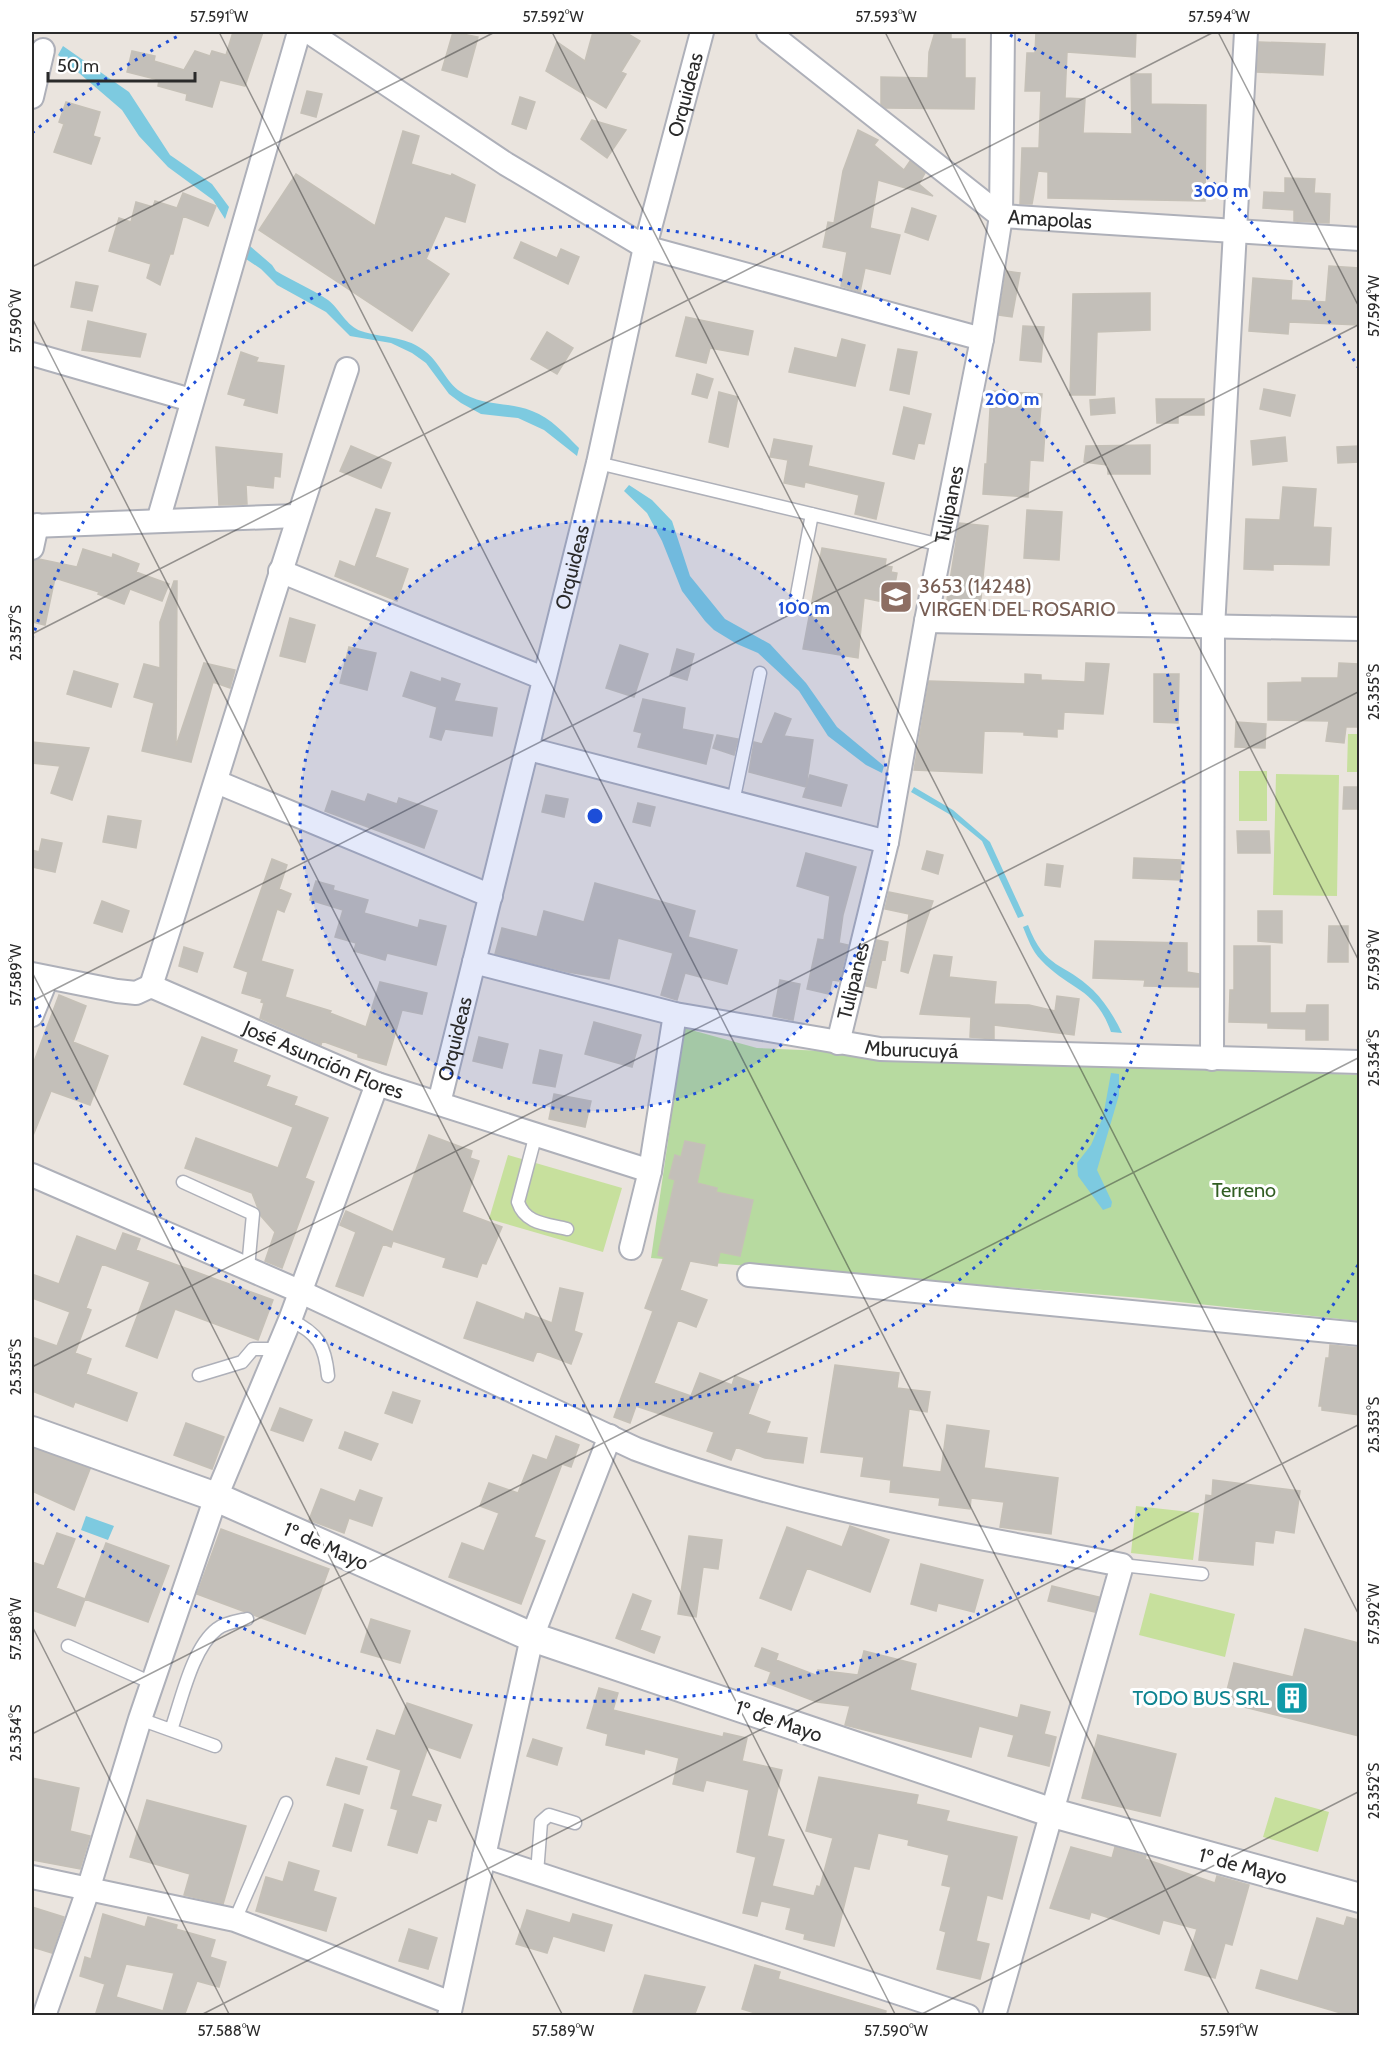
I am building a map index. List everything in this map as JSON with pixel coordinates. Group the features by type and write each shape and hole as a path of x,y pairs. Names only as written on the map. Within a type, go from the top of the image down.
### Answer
{"street":[{"path":"158,521 191,400 299,32"},
{"path":"309,32 506,164 645,246 982,339"},
{"name":"Orquideas","path":"439,1103 529,749 543,678 598,463 645,246 702,32"},
{"name":"Amapolas","path":"768,32 1001,216 1237,233 1359,239"},
{"name":"Tulipanes","path":"838,1043 887,842 926,621 982,339 1001,216 1003,32"},
{"path":"1212,1059 1213,628 1237,233 1246,32"},
{"path":"32,97 43,50"},
{"path":"32,354 191,400"},
{"path":"32,1015 39,976 135,993 150,986 217,782 297,516 346,369"},
{"path":"32,548 34,525 297,516"},
{"path":"280,571 543,678"},
{"path":"926,621 1359,629"},
{"path":"529,749 887,842"},
{"path":"217,782 491,896"},
{"name":"Mburucuyá","path":"474,962 675,1014 880,1049 1359,1062"},
{"name":"José Asunción Flores","path":"150,986 377,1084 651,1171"},
{"path":"631,1248 651,1171 675,1014"},
{"path":"44,2016 88,1890 140,1719 216,1497 290,1320 377,1084"},
{"path":"32,1175 248,1268 668,1461 820,1507 1122,1565 994,2016"},
{"path":"749,1275 1359,1334"},
{"name":"1º de Mayo","path":"32,1431 216,1497 532,1637 1053,1813 1359,1898"},
{"path":"32,1877 235,1920 450,2009 532,1637 610,1436"},
{"path":"484,1856 968,2016"}],"lane":[{"path":"598,463 941,545"},
{"path":"796,600 812,514"},
{"path":"733,802 760,673"},
{"path":"536,1134 518,1202 526,1218 567,1229"},
{"path":"183,1182 253,1214 248,1268"},
{"path":"290,1320 306,1328 320,1341 328,1376"},
{"path":"199,1375 242,1362 253,1349 278,1349"},
{"path":"1122,1565 1202,1574"},
{"path":"171,1730 194,1665 206,1643 217,1629 248,1619"},
{"path":"68,1646 152,1683"},
{"path":"140,1719 215,1746"},
{"path":"235,1920 286,1803"},
{"path":"537,1873 541,1822 549,1815 575,1823"}],"green space":[{"path":"1348,734 1359,734 1359,772 1347,772"},
{"path":"1239,771 1267,771 1267,821 1239,821"},
{"path":"1276,774 1339,775 1337,896 1273,895"},
{"name":"Terreno","path":"684,1028 757,1048 1359,1075 1359,1321 1141,1298 651,1258 670,1127 679,1035 683,1036"},
{"path":"508,1155 622,1188 603,1252 489,1219"},
{"path":"1136,1506 1199,1513 1193,1560 1131,1553"},
{"path":"1150,1593 1235,1614 1225,1657 1139,1635"},
{"path":"1275,1797 1329,1812 1318,1852 1263,1837"}],"water":[{"path":"63,46 129,92 170,155 212,184 229,207 225,219 213,200 168,167 139,136 122,110 58,55"},
{"path":"250,246 276,271 328,300 356,329 408,342 428,353 458,390 476,399 523,408 545,418 579,448 577,456 544,430 518,418 481,414 461,403 449,394 426,363 412,353 391,343 350,336 326,312 277,285 261,269 246,259"},
{"path":"629,485 652,500 672,521 690,576 725,619 770,644 806,683 837,727 884,766 882,773 866,765 828,736 799,691 758,653 737,644 714,630 705,621 682,591 662,541 647,513 624,491"},
{"path":"914,787 953,810 990,842 1024,916 1018,918 982,841 949,814 911,792"},
{"path":"1028,925 1041,950 1048,958 1093,990 1109,1010 1122,1033 1111,1032 1105,1017 1089,997 1051,970 1038,956 1030,945 1023,927"},
{"path":"1111,1073 1119,1074 1119,1095 1097,1170 1112,1202 1111,1207 1103,1210 1078,1176 1077,1163 1091,1145 1103,1117"},
{"path":"86,1516 114,1526 108,1540 81,1530"}],"building":[{"path":"233,32 263,32 245,86 220,80 212,107 186,100 187,94 158,86 159,80 127,72 132,51 155,56 154,61 184,70 195,51 210,56 212,51 226,55"},
{"path":"453,32 478,37 467,77 442,70"},
{"path":"593,32 625,32 640,41 621,72 626,74 606,108 546,71 557,42 585,61"},
{"path":"935,32 951,32 951,39 965,39 965,78 975,78 974,109 886,108 881,104 881,77 928,78 929,52"},
{"path":"1036,32 1136,32 1135,57 1067,52 1065,98 1085,99 1083,133 1132,134 1131,74 1151,74 1151,104 1206,105 1205,201 1048,198 1048,172 1038,171 1032,204 1020,204 1022,148 1039,148 1041,91 1025,91 1027,53 1035,53"},
{"path":"1259,42 1325,44 1323,75 1257,72"},
{"path":"307,91 322,94 316,117 301,113"},
{"path":"520,97 535,102 526,129 512,124"},
{"path":"66,102 100,112 93,136 100,138 91,164 54,152 64,124 59,122"},
{"path":"592,120 626,130 607,158 581,139"},
{"path":"858,130 878,140 874,145 904,170 910,161 925,173 919,184 933,196 878,180 870,228 900,235 890,274 865,268 860,292 841,286 847,252 823,247 828,222 834,223 843,171"},
{"path":"403,131 419,136 411,164 451,176 452,174 475,185 465,222 445,216 426,259 449,274 412,331 259,230 296,174 375,226"},
{"path":"1285,178 1315,179 1314,193 1330,194 1329,223 1294,221 1294,210 1263,208 1264,192 1285,193"},
{"path":"183,193 216,206 208,226 183,216 173,254 170,254 160,285 147,278 151,264 109,251 119,218 131,222 136,202 153,207 155,201 177,208"},
{"path":"912,208 936,216 928,240 905,232"},
{"path":"521,242 557,258 561,249 579,257 568,284 514,258"},
{"path":"1329,266 1359,268 1359,325 1289,322 1288,334 1249,331 1253,278 1292,281 1291,300 1326,302"},
{"path":"1006,271 1020,273 1012,317 999,315"},
{"path":"76,282 98,286 92,311 71,307"},
{"path":"1150,293 1150,330 1097,332 1095,395 1070,395 1073,294"},
{"path":"686,317 753,331 748,355 710,348 706,363 676,356"},
{"path":"88,321 146,334 140,357 82,350"},
{"path":"1023,326 1044,327 1041,362 1020,360"},
{"path":"547,332 573,348 557,374 531,359"},
{"path":"842,339 865,345 855,386 789,372 795,348 837,358"},
{"path":"898,349 917,352 909,394 890,390"},
{"path":"241,352 258,358 256,362 284,366 277,413 244,405 246,399 228,394"},
{"path":"697,374 713,379 707,398 692,394"},
{"path":"1264,389 1295,395 1290,416 1260,409"},
{"path":"991,391 1042,394 1039,431 1045,431 1043,461 1030,460 1028,497 983,494"},
{"path":"719,392 738,397 728,447 709,442"},
{"path":"1114,398 1115,413 1091,415 1090,400"},
{"path":"1156,399 1204,399 1204,415 1178,415 1178,423 1157,423"},
{"path":"904,407 931,414 924,444 918,443 914,459 893,454"},
{"path":"1285,437 1287,461 1253,465 1251,441"},
{"path":"774,439 812,446 808,466 884,483 876,519 855,514 859,495 805,482 804,487 784,483 788,460 770,457"},
{"path":"1150,445 1150,474 1108,474 1108,465 1084,462 1086,446"},
{"path":"351,446 391,463 381,488 340,471"},
{"path":"1359,446 1359,462 1338,463 1337,447"},
{"path":"216,447 282,454 280,477 274,476 273,488 246,485 247,504 219,505"},
{"path":"1283,487 1316,489 1313,527 1331,528 1329,565 1273,564 1273,570 1244,569 1246,519 1280,520"},
{"path":"376,509 390,513 375,557 408,569 397,601 335,576 340,561 355,567"},
{"path":"1027,510 1062,512 1059,560 1024,558"},
{"path":"959,523 988,526 980,608 946,606"},
{"path":"822,548 886,559 885,566 892,567 891,572 897,573 893,595 881,593 879,601 864,598 858,658 803,649"},
{"path":"83,549 112,558 113,554 139,564 136,572 169,584 162,601 130,589 124,604 98,594 99,592 55,578 45,625 32,622 32,561 39,559 77,567"},
{"path":"174,581 177,581 176,746 204,663 235,670 230,688 213,682 191,762 142,751 154,703 134,697 144,664 160,668 160,622"},
{"path":"290,618 315,625 305,662 280,656"},
{"path":"620,645 648,654 634,697 606,688"},
{"path":"349,647 376,653 367,690 340,683"},
{"path":"677,649 694,654 687,680 670,675"},
{"path":"1086,663 1109,664 1103,714 1064,712 1063,729 1057,729 1057,737 1024,735 1024,732 984,731 982,773 914,770 929,681 1025,684 1025,674 1041,675 1041,680 1085,682"},
{"path":"1339,663 1359,664 1359,727 1346,727 1344,743 1326,741 1329,721 1268,720 1268,683 1302,682 1302,678 1338,678"},
{"path":"74,671 118,684 111,707 67,694"},
{"path":"411,672 441,682 442,678 460,684 454,701 497,708 492,736 445,729 441,740 430,737 437,707 403,696"},
{"path":"1154,674 1179,674 1178,723 1154,722"},
{"path":"643,699 685,708 682,729 713,735 706,764 638,747 642,733 634,731"},
{"path":"775,713 791,719 784,736 813,740 806,787 749,772 754,742 762,744"},
{"path":"1236,722 1266,724 1265,748 1235,747"},
{"path":"717,735 738,739 734,755 713,748"},
{"path":"32,742 89,748 72,800 51,793 60,766 32,763"},
{"path":"810,775 847,785 841,806 803,797"},
{"path":"1344,787 1359,787 1359,809 1343,809"},
{"path":"332,791 365,802 368,794 397,804 399,798 437,811 424,848 325,811"},
{"path":"546,795 568,799 564,817 542,812"},
{"path":"638,803 655,807 650,826 633,822"},
{"path":"108,816 141,821 136,848 103,842"},
{"path":"1237,831 1269,831 1270,853 1238,853"},
{"path":"42,839 62,843 55,872 32,867 32,850 39,852"},
{"path":"927,851 943,855 938,874 922,869"},
{"path":"806,853 856,867 843,915 839,943 848,945 839,981 832,980 829,994 807,989 818,939 824,940 830,896 797,886"},
{"path":"1134,858 1181,860 1180,880 1133,878"},
{"path":"272,859 287,865 279,889 291,894 284,912 277,909 261,961 293,970 285,997 331,1011 330,1013 366,1027 380,982 427,993 422,1014 402,1010 386,1065 358,1057 358,1054 322,1041 321,1045 260,1018 264,1003 261,1002 262,999 242,993 248,972 234,967"},
{"path":"1047,864 1063,866 1060,887 1045,885"},
{"path":"316,881 334,886 333,890 368,900 364,913 418,928 420,920 446,926 436,965 387,953 385,960 354,951 356,943 335,937 343,910 310,900"},
{"path":"595,883 695,911 688,937 737,950 727,984 685,973 677,1000 661,995 673,953 618,938 609,979 568,972 495,954 502,928 537,937 544,911 584,922"},
{"path":"889,892 933,901 908,973 901,971 909,914 885,909"},
{"path":"102,901 129,911 122,932 94,923"},
{"path":"1258,911 1282,911 1282,943 1258,941"},
{"path":"1329,926 1348,926 1348,962 1328,962"},
{"path":"877,940 888,942 876,988 866,986"},
{"path":"1095,941 1187,943 1187,972 1199,974 1199,987 1144,986 1145,980 1093,978"},
{"path":"1234,946 1270,946 1270,1013 1306,1013 1307,1005 1328,1005 1328,1040 1306,1040 1306,1029 1268,1028 1268,1023 1229,1022 1230,990 1234,990"},
{"path":"184,947 203,953 197,972 179,966"},
{"path":"934,955 952,957 949,977 996,982 994,1004 1029,1005 1055,1011 1057,996 1079,999 1074,1035 994,1025 994,1039 970,1037 971,1017 920,1014"},
{"path":"780,980 800,984 793,1020 773,1016"},
{"path":"59,995 86,1006 73,1042 108,1056 90,1105 51,1091 32,1138 32,1067"},
{"path":"594,1022 641,1035 632,1067 585,1054"},
{"path":"202,1037 237,1050 233,1062 270,1076 266,1086 297,1097 294,1105 328,1118 305,1178 314,1182 282,1268 265,1261 275,1232 261,1216 252,1193 185,1168 196,1138 278,1168 293,1127 184,1084"},
{"path":"479,1037 508,1044 502,1068 473,1061"},
{"path":"540,1050 562,1055 555,1087 533,1083"},
{"path":"554,1094 591,1101 585,1127 549,1119"},
{"path":"429,1135 472,1151 470,1158 479,1161 462,1212 502,1227 486,1264 482,1263 477,1277 443,1267 446,1258 393,1241 391,1247 383,1244 363,1296 336,1286 356,1232 340,1225 346,1211 393,1232"},
{"path":"685,1141 705,1145 697,1183 717,1188 716,1192 753,1200 740,1256 720,1252 717,1266 690,1261 680,1290 707,1300 696,1327 678,1320 654,1383 691,1396 700,1373 732,1385 735,1376 759,1385 748,1414 770,1422 766,1433 807,1438 803,1463 765,1458 736,1447 731,1460 707,1451 714,1432 636,1406 630,1423 614,1417 653,1311 645,1308 664,1257 658,1255 675,1180 669,1178 675,1155 681,1157"},
{"path":"123,1233 140,1239 136,1250 273,1300 258,1340 175,1309 157,1358 126,1346 150,1282 102,1264 86,1308 91,1310 75,1353 91,1359 86,1374 137,1393 127,1421 75,1402 73,1407 32,1391 32,1337 57,1346 70,1312 32,1298 32,1274 59,1284 77,1236 116,1251"},
{"path":"560,1288 583,1293 574,1331 582,1334 571,1364 537,1351 533,1361 464,1338 477,1302 524,1320 526,1313 552,1323"},
{"path":"1330,1345 1359,1348 1359,1415 1322,1410 1322,1406 1319,1406"},
{"path":"835,1365 899,1373 897,1388 930,1392 927,1412 909,1409 902,1467 941,1472 947,1425 989,1431 984,1468 1058,1478 1051,1534 1000,1527 1004,1502 971,1498 970,1509 939,1505 940,1498 890,1492 891,1480 861,1476 864,1457 821,1452"},
{"path":"393,1392 420,1401 412,1423 385,1413"},
{"path":"280,1408 312,1420 303,1441 271,1430"},
{"path":"186,1423 224,1437 212,1469 174,1455"},
{"path":"345,1432 378,1444 371,1460 339,1448"},
{"path":"556,1436 579,1445 571,1467 562,1464 534,1537 545,1541 521,1604 449,1577 462,1543 484,1551 499,1513 480,1506 489,1483 518,1493 533,1455 547,1460"},
{"path":"32,1448 90,1469 74,1510 32,1491"},
{"path":"1213,1480 1300,1491 1294,1533 1275,1530 1273,1543 1255,1541 1253,1565 1199,1560 1206,1495 1212,1496"},
{"path":"321,1489 355,1502 360,1490 382,1498 372,1526 349,1518 344,1533 309,1520"},
{"path":"850,1526 889,1540 870,1592 807,1568 791,1610 760,1598 787,1527 842,1547"},
{"path":"221,1529 329,1569 305,1634 197,1594"},
{"path":"57,1533 75,1539 56,1588 85,1599 75,1626 32,1610 32,1562 44,1566"},
{"path":"689,1536 722,1540 718,1569 703,1567 696,1617 678,1614"},
{"path":"106,1543 169,1566 148,1622 85,1599"},
{"path":"921,1564 983,1580 974,1612 938,1603 936,1611 911,1604"},
{"path":"1052,1586 1099,1597 1095,1612 1048,1601"},
{"path":"633,1594 651,1601 640,1630 660,1637 654,1653 616,1638"},
{"path":"371,1619 410,1631 400,1663 361,1652"},
{"name":"TODO BUS SRL","path":"1305,1629 1359,1643 1359,1736 1224,1702 1234,1663 1293,1677"},
{"path":"762,1648 778,1654 776,1660 818,1676 818,1670 858,1675 864,1651 916,1664 910,1690 1018,1718 1021,1705 1050,1712 1044,1734 1056,1737 1049,1766 1008,1756 1014,1735 979,1726 971,1757 845,1725 850,1706 817,1702 767,1683 771,1672 755,1666"},
{"path":"599,1688 618,1693 613,1710 723,1737 724,1733 747,1738 742,1761 782,1770 767,1836 784,1840 772,1886 814,1896 817,1886 820,1887 833,1838 806,1831 819,1777 918,1795 916,1804 949,1811 946,1821 1017,1837 1002,1899 987,1895 976,1941 989,1944 980,1979 937,1969 946,1932 940,1930 951,1887 942,1885 949,1855 908,1845 909,1840 878,1833 869,1869 854,1866 834,1946 804,1939 805,1934 786,1929 791,1908 761,1901 757,1916 743,1913 756,1857 737,1852 749,1790 706,1780 703,1791 673,1784 679,1758 645,1749 644,1754 606,1745 608,1734 587,1728"},
{"path":"407,1703 472,1725 460,1758 428,1747 411,1796 441,1805 436,1821 428,1819 417,1853 388,1845 398,1810 391,1808 401,1770 367,1759 377,1730 395,1736"},
{"path":"1098,1735 1176,1754 1160,1816 1082,1798"},
{"path":"533,1739 562,1748 557,1765 527,1756"},
{"path":"336,1758 367,1767 359,1794 327,1785"},
{"path":"32,1778 79,1788 70,1831 90,1836 80,1869 32,1860"},
{"path":"147,1800 246,1826 223,1904 184,1895 190,1874 130,1857"},
{"path":"345,1804 363,1810 351,1851 333,1846"},
{"path":"1071,1847 1112,1858 1115,1847 1146,1856 1145,1859 1215,1883 1217,1876 1249,1885 1232,1945 1225,1943 1215,1978 1185,1970 1197,1929 1163,1920 1159,1934 1091,1912 1089,1919 1050,1908"},
{"path":"289,1862 319,1871 313,1891 336,1898 326,1931 256,1911 266,1877 283,1882"},
{"path":"32,1907 64,1917 52,1953 32,1947"},
{"path":"527,1910 570,1923 573,1914 612,1925 604,1951 553,1936 547,1953 516,1944"},
{"path":"103,1914 145,1927 148,1917 177,1925 176,1929 215,1940 210,1957 226,1962 219,1987 197,1981 184,2016 95,2016 105,1984 80,1976 85,1957 91,1959","holes":["126,1964 174,1973 163,2011 116,1997"]},
{"path":"1347,1917 1359,1920 1359,2016 1351,2016 1256,1988 1261,1970 1298,1981 1317,1918 1344,1926"},
{"path":"409,1929 437,1938 428,1969 399,1961"},
{"path":"755,1965 780,1972 778,1979 886,2011 885,2016 765,2016 742,2009"},
{"path":"645,1975 705,1987 694,2016 647,2016 633,2012"}],"place":[{"name":"3653 (14248) VIRGEN DEL ROSARIO","path":"896,597"},
{"name":"TODO BUS SRL","path":"1292,1698"}]}
